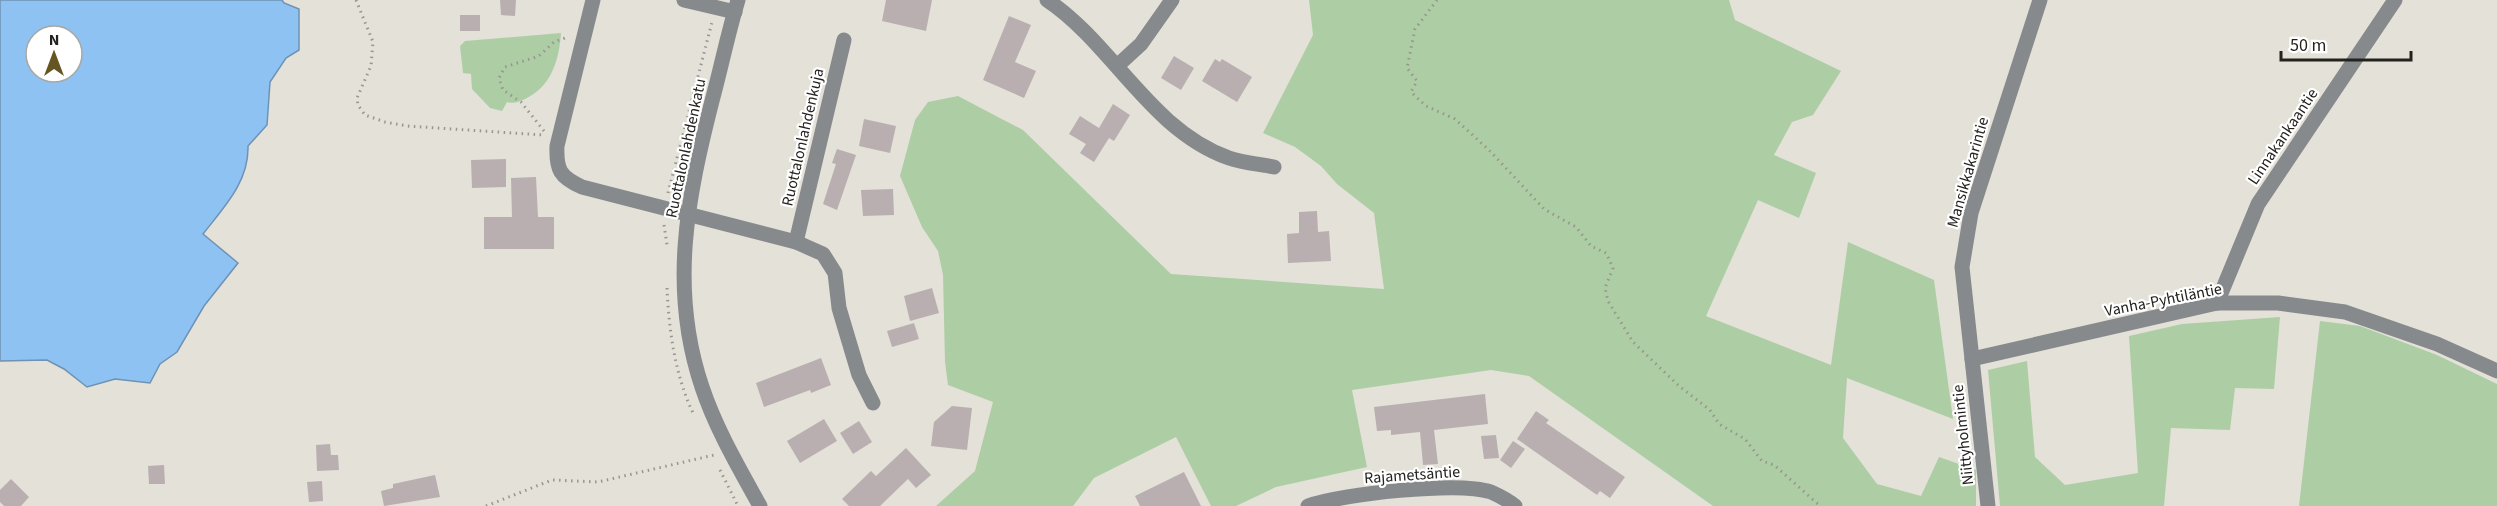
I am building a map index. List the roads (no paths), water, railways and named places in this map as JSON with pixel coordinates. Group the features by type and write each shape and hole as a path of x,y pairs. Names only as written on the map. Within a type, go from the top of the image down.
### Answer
{"street":[{"path":"593,0 559,136 558,166 568,181 582,187 796,242 823,254 835,273 839,308 859,375 873,403"},
{"path":"684,0 736,6"},
{"path":"1047,0 1072,21 1117,66 1146,100 1200,144 1230,158 1274,167"},
{"path":"1117,66 1141,44 1172,0"},
{"name":"Mansikkakarintie","path":"1972,360 1962,267 1971,213 2040,0"},
{"name":"Linnakankaantie","path":"2217,303 2258,204 2395,0"},
{"name":"Ruottalonlahdenkatu","path":"736,6 697,162 687,213 684,273 689,338 703,389 728,447 760,506"},
{"name":"Ruottalonlahdenkuja","path":"796,242 844,40"},
{"name":"Vanha-Pyhtiläntie","path":"1972,360 2217,303 2278,303 2345,312 2437,344 2497,371"},
{"name":"Niittyholmintie","path":"1972,360 1988,506"},
{"name":"Rajametsäntie","path":"1308,506 1393,492 1468,488 1490,492 1515,506"}],"water":[{"path":"0,0 282,0 299,9 299,50 286,58 270,82 267,125 248,146 240,183 227,204 203,234 238,263 204,306 177,352 160,364 150,383 115,379 87,387 64,369 47,360 0,361"}]}
